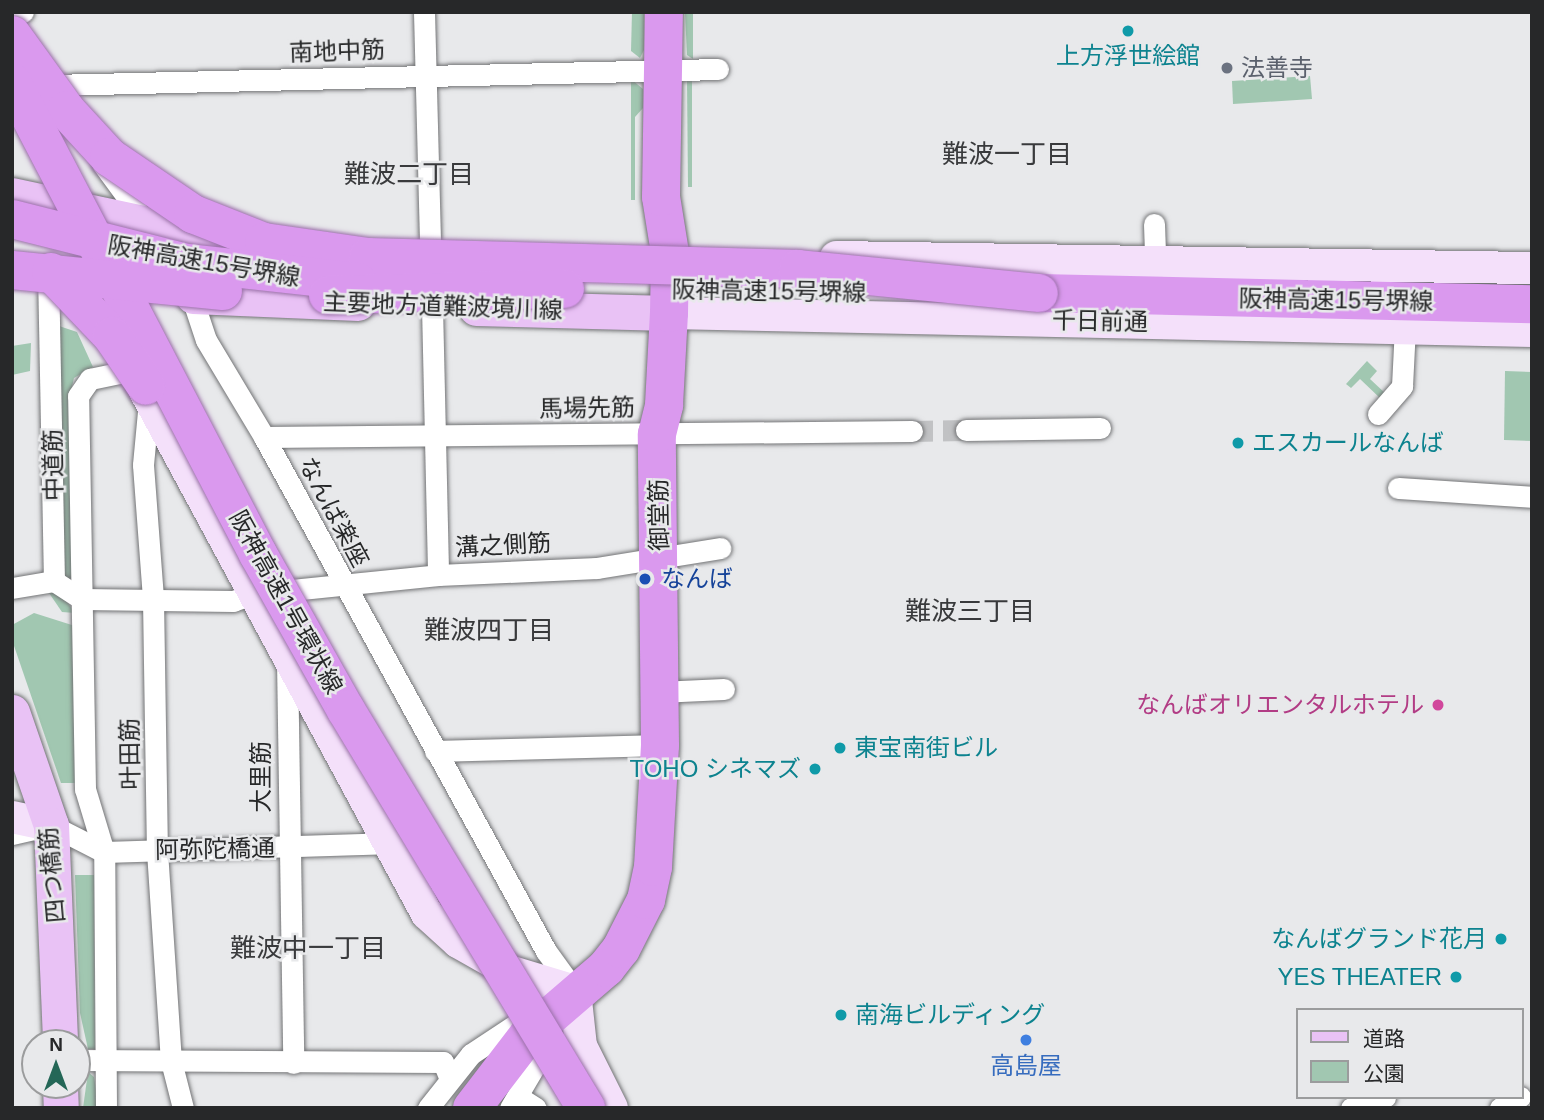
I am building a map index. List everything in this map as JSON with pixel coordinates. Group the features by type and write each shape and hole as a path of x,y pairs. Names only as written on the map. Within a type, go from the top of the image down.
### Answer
{"highway":[{"name":"御堂筋","path":"461,1093 575,990 606,968 646,900 653,867 660,745 657,434 664,405 670,253 661,208 666,70 664,12"},
{"path":"15,20 66,110 109,157 193,214 264,242 368,257 798,270 1039,293"},
{"name":"阪神高速1号環状線","path":"12,82 258,554 346,710 586,1108"},
{"name":"阪神高速15号堺線","path":"12,219 124,250 245,272 565,289 1039,293 1532,304"},
{"path":"38,255 112,336 258,554"},
{"path":"12,270 152,286 328,295 565,289"}],"main road":[{"path":"12,195 147,225 323,247 1532,268"},
{"path":"69,207 38,255 133,370 286,659 427,914 458,942 509,971 575,990 581,1046 612,1108"},
{"name":"主要地方道難波境川線","path":"38,255 191,295 669,313"},
{"name":"千日前通","path":"669,313 1532,331"},
{"name":"四つ橋筋","path":"12,712 51,825 59,1029"},
{"name":"阿弥陀橋通","path":"12,817 51,825"}],"street":[{"path":"424,12 430,247"},
{"path":"15,20 51,85 147,225"},
{"name":"南地中筋","path":"51,85 718,69"},
{"path":"1154,223 1155,260"},
{"name":"中道筋","path":"38,255 54,581"},
{"name":"なんば楽座","path":"191,295 206,340 264,437 342,584 546,951 575,990"},
{"path":"432,306 438,575"},
{"path":"1378,414 1402,386 1405,327"},
{"name":"中道筋","path":"106,1108 104,852 85,789 78,396 90,379 133,370"},
{"name":"叶田筋","path":"149,399 143,465 153,599 158,851 171,1061 183,1108"},
{"path":"966,430 1100,428"},
{"name":"馬場先筋","path":"264,437 912,431"},
{"path":"1398,488 1532,496"},
{"name":"溝之側筋","path":"82,599 233,601 252,594 438,575 597,568 720,548"},
{"path":"12,588 54,581 82,599"},
{"name":"大里筋","path":"286,659 293,1063"},
{"path":"659,692 724,689"},
{"path":"435,751 660,745"},
{"path":"12,834 51,825"},
{"name":"阿弥陀橋通","path":"51,825 104,852 386,843"},
{"path":"511,1106 575,990"},
{"path":"91,1060 443,1062 461,1093 428,1108"},
{"path":"1351,1108 1379,1099"},
{"path":"1500,1108 1517,1099"},
{"path":"511,1106 523,1100 536,1108"}],"green space":[{"path":"632,12 644,12 644,50 640,58 631,51"},
{"path":"685,12 693,12 693,59 687,55"},
{"path":"692,76 692,187 688,187 687,80"},
{"path":"1310,76 1312,99 1233,104 1232,81"},
{"path":"631,79 643,89 643,108 635,117 635,200 631,200"},
{"path":"59,326 77,332 93,367 74,378 71,391 74,576 70,579 63,578"},
{"path":"31,343 30,371 12,375 12,346"},
{"path":"1367,361 1377,371 1370,379 1386,394 1381,399 1360,379 1351,388 1346,384"},
{"path":"1505,371 1532,372 1532,441 1504,440"},
{"path":"47,590 60,592 75,613 62,612"},
{"path":"34,613 75,626 77,783 61,783 12,640 12,625"},
{"path":"75,875 94,875 95,1049 91,1049 91,1029 84,1029 80,1013"},
{"path":"91,1074 94,1077 99,1108 83,1108 84,1099 91,1099"}],"tunnel":[{"path":"912,431 966,430"}],"place":[{"name":"上方浮世絵館","path":"1128,31"},
{"name":"法善寺","path":"1227,68"},
{"name":"エスカールなんば","path":"1238,443"},
{"name":"なんば","path":"645,579"},
{"name":"なんばオリエンタルホテル","path":"1438,705"},
{"name":"東宝南街ビル","path":"840,748"},
{"name":"TOHO シネマズ","path":"815,769"},
{"name":"なんばグランド花月","path":"1501,939"},
{"name":"YES THEATER","path":"1456,977"},
{"name":"南海ビルディング","path":"841,1015"},
{"name":"高島屋","path":"1026,1040"}],"district":[{"name":"難波一丁目","path":"1007,155"},
{"name":"難波二丁目","path":"409,175"},
{"name":"難波三丁目","path":"970,612"},
{"name":"難波四丁目","path":"489,631"},
{"name":"難波中一丁目","path":"308,949"}]}
